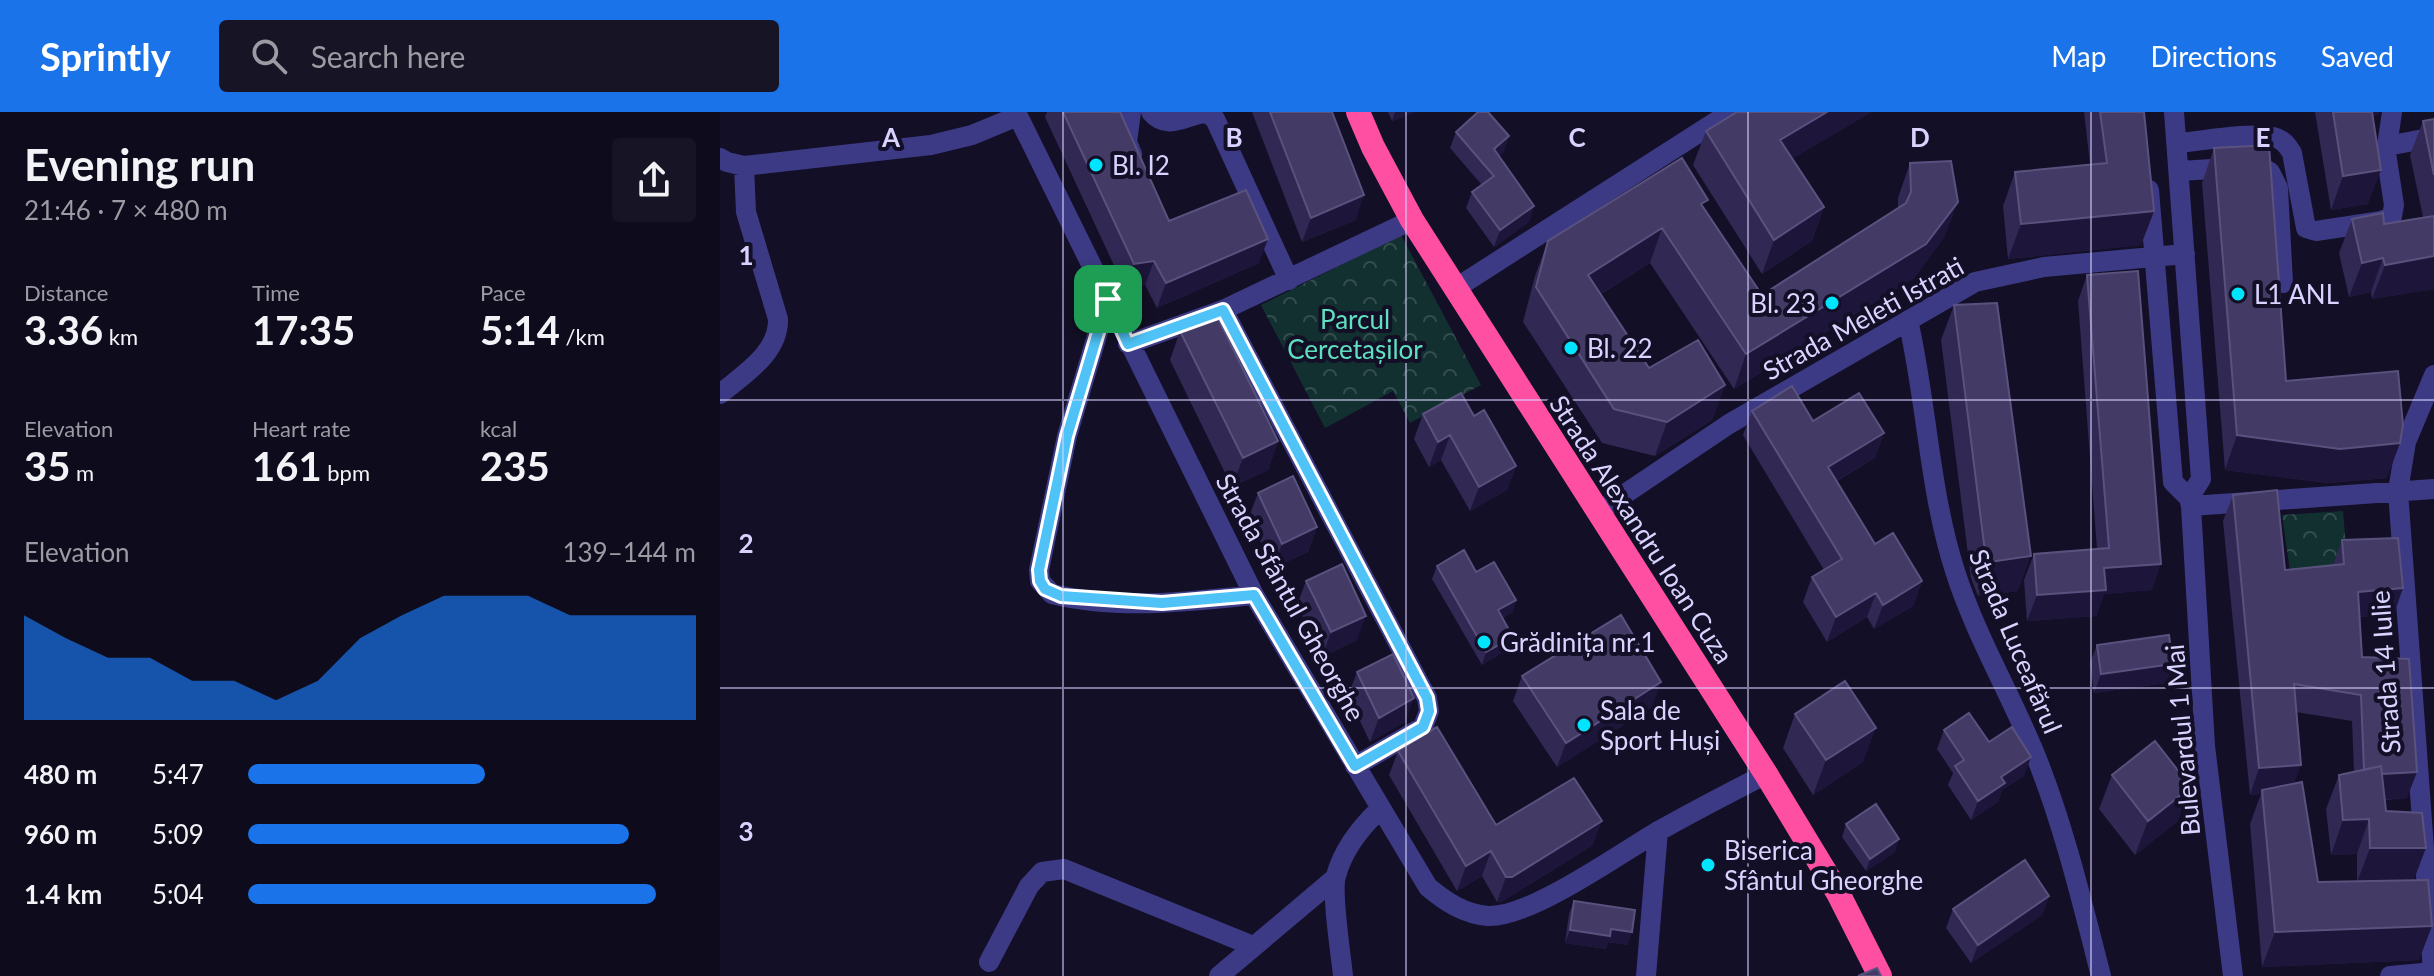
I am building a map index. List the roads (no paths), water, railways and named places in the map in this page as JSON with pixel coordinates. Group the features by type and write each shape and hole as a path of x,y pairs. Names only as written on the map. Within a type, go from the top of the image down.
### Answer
{"highway":[{"name":"Strada Alexandru Ioan Cuza","path":"1358,112 1412,220 1766,774 1838,893 1880,976"}],"street":[{"path":"1131,112 1127,142 1142,174"},
{"path":"1151,112 1158,120 1171,123 1207,113 1215,119 1289,280"},
{"path":"1456,288 1731,112"},
{"name":"Bulevardul 1 Mai","path":"2174,112 2201,479 2190,502 2205,746 2233,976"},
{"path":"2177,143 2260,136 2276,137 2285,142 2292,153 2306,228 2316,231 2382,221 2392,216 2394,205 2387,146 2392,112"},
{"path":"720,158 744,166 931,145 972,135 1017,114"},
{"name":"Strada Sfântul Gheorghe","path":"1017,114 1254,595 1428,887 1457,909 1488,916 1524,908 1585,876 1658,831 1766,774"},
{"path":"2387,146 2434,137"},
{"path":"720,394 769,350 779,334 778,319 746,212 744,166"},
{"path":"2180,171 2260,166 2270,172 2278,188 2283,283"},
{"name":"Bulevardul 1 Mai","path":"2147,170 2173,482 2190,502"},
{"path":"1128,344 1223,310 1412,220"},
{"name":"Strada Meleti Istrati","path":"1598,512 1729,424 1975,282 2044,267 2185,254"},
{"path":"1108,299 1062,459 1039,570 1040,581 1045,589 1061,596 1162,603 1254,595"},
{"path":"1223,310 1427,698 1429,711 1423,727 1355,766"},
{"name":"Strada Luceafărul","path":"1908,320 1939,506 1954,568 1964,599 2037,757 2072,867 2101,976"},
{"name":"Strada 14 Iulie","path":"2434,375 2406,442 2398,491 2434,972"},
{"path":"2190,502 2434,489"},
{"path":"1219,976 1334,879 1360,828 1380,809"},
{"path":"1646,976 1658,831"},
{"path":"989,962 1029,886 1042,872 1064,869 1253,946"},
{"path":"1334,879 1343,976"},
{"path":"2390,976 2434,972"}],"place":[{"name":"Bl. I2","path":"1096,165"},
{"name":"L1 ANL","path":"2238,294"},
{"name":"Bl. 23","path":"1832,303"},
{"name":"Bl. 22","path":"1571,348"},
{"name":"Grădinița nr.1","path":"1484,642"},
{"name":"Sala de Sport Huși","path":"1584,725"},
{"name":"Biserica Sfântul Gheorghe","path":"1708,865"}],"park label":[{"name":"Parcul Cercetașilor","path":"1355,334"}]}
